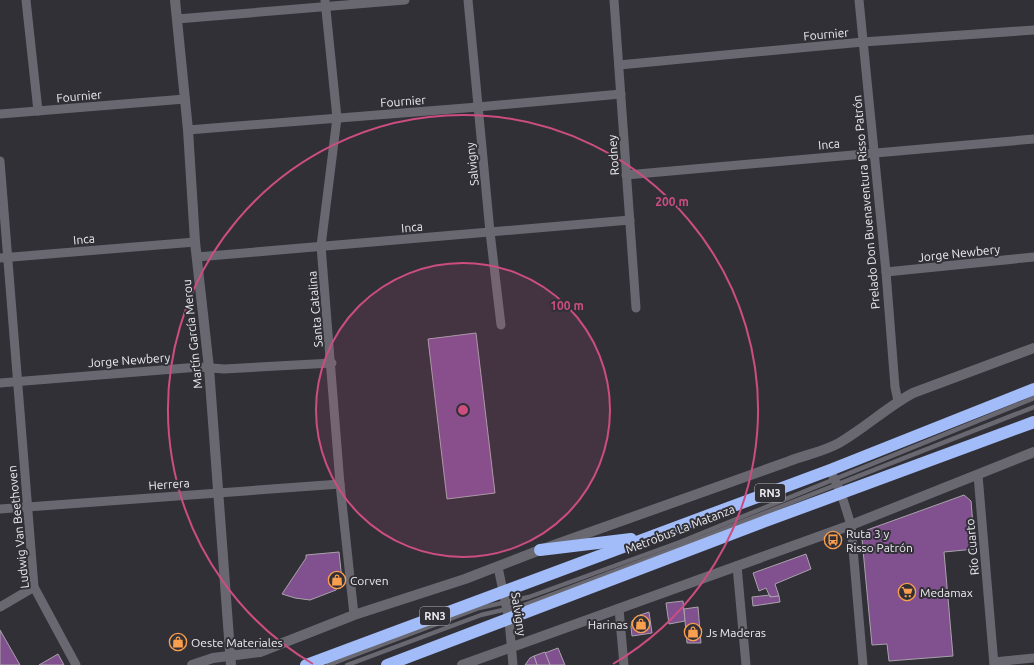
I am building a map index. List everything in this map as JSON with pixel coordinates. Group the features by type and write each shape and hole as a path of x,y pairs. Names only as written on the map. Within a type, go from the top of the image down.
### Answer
{"highway":[{"name":"RN3","path":"306,665 506,605 836,482 1034,389"},
{"name":"RN3","path":"387,665 506,605 652,536 1034,422"},
{"path":"1018,428 1034,426"},
{"path":"540,550 652,536"}],"street":[{"path":"26,0 38,111"},
{"name":"Martín García Merou","path":"175,0 188,130 195,242 209,368 217,493 231,660"},
{"path":"177,19 325,4 405,0"},
{"name":"Salvigny","path":"468,0 490,232 501,325"},
{"name":"Rodney","path":"614,0 620,65 626,175 636,308"},
{"name":"Prelado Don Buenaventura Risso Patrón","path":"859,0 886,272 895,387 898,401"},
{"name":"Santa Catalina","path":"325,4 337,118 321,246 332,363 340,484 354,615"},
{"name":"Fournier","path":"620,65 863,42 1034,30"},
{"name":"Fournier","path":"188,130 621,94"},
{"name":"Fournier","path":"0,114 185,99"},
{"name":"Inca","path":"626,175 1034,139"},
{"name":"Ludwig Van Beethoven","path":"0,161 4,257 34,587 76,665"},
{"name":"Inca","path":"197,257 630,220"},
{"name":"Inca","path":"4,257 195,242"},
{"name":"Jorge Newbery","path":"886,272 1034,257"},
{"path":"192,665 213,658 231,660 260,652 354,615 498,567 540,550 816,453 849,437 898,401 923,389 1034,348"},
{"name":"Jorge Newbery","path":"0,382 199,367 224,369 332,363"},
{"path":"462,665 851,525 1034,452"},
{"name":"Río Cuarto","path":"978,475 994,664"},
{"path":"836,482 851,525 863,665"},
{"name":"Herrera","path":"0,509 340,484"},
{"path":"737,566 746,665"},
{"name":"Salvigny","path":"498,567 506,605 512,646 513,665"},
{"path":"0,607 34,587"},
{"path":"619,609 624,665"},
{"path":"994,664 1034,658"}],"lane":[{"name":"Metrobus La Matanza","path":"328,665 479,608 524,605 717,532 1034,398"},
{"name":"Metrobus La Matanza","path":"347,665 680,542 1034,407"},
{"name":"Metrobus La Matanza","path":"717,532 836,482"}],"building":[{"path":"476,333 495,493 447,499 428,339"},
{"name":"Medamax","path":"964,495 971,501 975,549 944,552 953,656 889,661 887,644 872,645 862,539 867,530"},
{"path":"339,552 342,580 336,590 310,600 282,594 306,558 306,555"},
{"path":"806,554 811,569 775,584 779,596 770,597 766,588 759,591 753,573"},
{"path":"770,595 770,597 779,596 780,602 753,606 752,597"},
{"path":"683,601 685,621 669,624 666,603"},
{"name":"Js Maderas","path":"698,607 701,643 687,643 684,609"},
{"name":"Harinas","path":"649,612 652,633 632,636 632,621 637,616"},
{"path":"0,630 20,665 0,665"},
{"path":"558,648 565,665 550,665 545,653"},
{"path":"545,652 550,665 537,665 534,656"},
{"path":"58,654 64,665 39,665"},
{"path":"534,656 537,665 525,665 530,658"}],"place":[{"name":"Ruta 3 y Risso Patrón","path":"833,540"},
{"name":"Corven","path":"337,580"},
{"name":"Medamax","path":"907,592"},
{"name":"Harinas","path":"641,624"},
{"name":"Js Maderas","path":"693,632"},
{"name":"Oeste Materiales","path":"178,642"}]}
